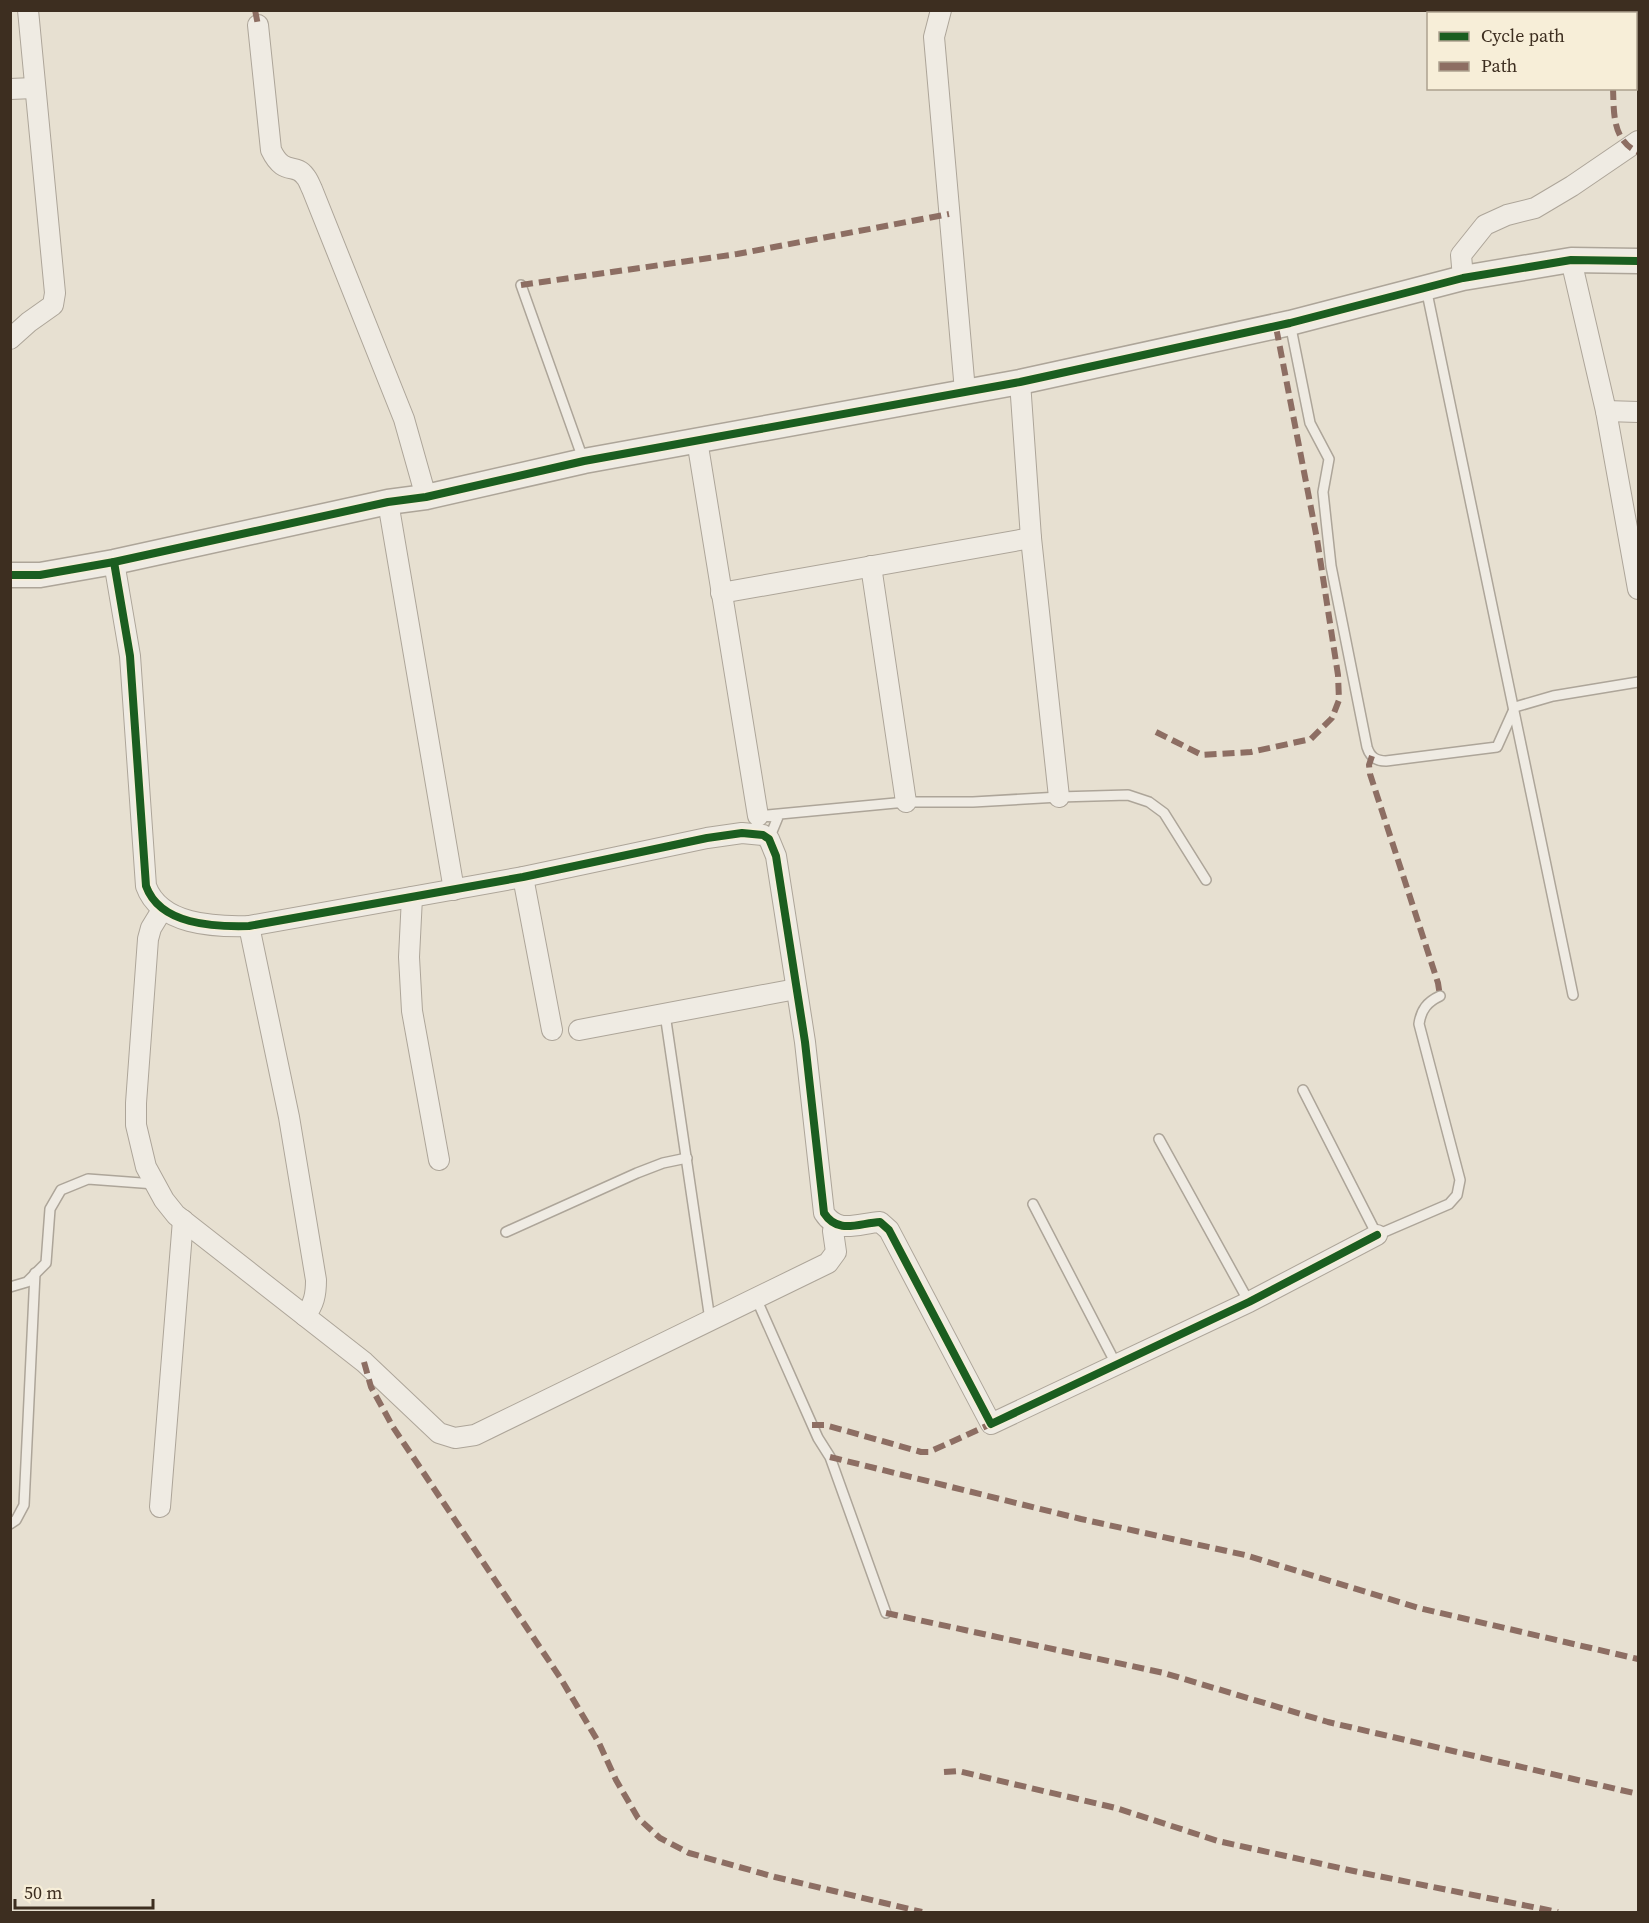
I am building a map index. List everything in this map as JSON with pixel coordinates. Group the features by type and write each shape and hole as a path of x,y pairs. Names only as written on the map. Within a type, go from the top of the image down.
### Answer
{"street":[{"path":"10,339 53,305 55,293 28,10"},
{"path":"941,10 934,38 965,391"},
{"path":"258,25 271,150 277,162 285,168 298,170 305,175 312,189 404,419 426,497"},
{"path":"10,89 34,88"},
{"path":"1463,278 1461,255 1485,225 1507,215 1535,208 1638,141"},
{"path":"1571,260 1606,411 1638,589"},
{"path":"11,575 40,575 114,562 387,502 426,497 584,461 1020,382 1290,323 1463,278 1571,260 1638,261"},
{"path":"1020,382 1031,538 1059,797"},
{"path":"1606,411 1638,412"},
{"path":"697,440 758,816"},
{"path":"387,502 454,890"},
{"path":"721,593 1031,538"},
{"path":"114,562 130,656 145,877 150,895 162,910 170,914 215,925 249,926 523,877 707,838 742,833 764,835 769,839 776,856 806,1042 823,1207 828,1220 835,1225 852,1227 880,1222 889,1230 991,1425 1249,1302 1377,1234"},
{"path":"871,566 906,802"},
{"path":"523,877 552,1030"},
{"path":"412,897 410,957 412,1011 439,1160"},
{"path":"162,910 155,918 148,939 136,1103 140,1146 154,1184 164,1200 183,1220 364,1362 439,1433 456,1438 475,1435 828,1263 836,1252 833,1231 835,1225"},
{"path":"249,926 289,1117 316,1280 316,1295 305,1316"},
{"path":"579,1030 796,989"},
{"path":"160,1507 183,1220"}],"lane":[{"path":"521,285 584,461"},
{"path":"1426,288 1573,995"},
{"path":"1290,323 1310,423 1329,459 1323,492 1331,566 1369,752 1376,759 1386,761 1497,747 1515,707 1553,696 1638,682"},
{"path":"758,816 906,802 973,802 1128,795 1149,802 1170,821 1206,880"},
{"path":"758,816 777,817 769,839"},
{"path":"1303,1090 1377,1234 1444,1207 1454,1200 1460,1180 1420,1031 1420,1017 1423,1010 1433,999 1440,996"},
{"path":"665,1014 710,1320"},
{"path":"1159,1139 1249,1302"},
{"path":"506,1232 637,1173 663,1163 687,1158"},
{"path":"10,1287 27,1282 46,1263 50,1209 61,1190 88,1179 154,1184"},
{"path":"1033,1204 1116,1364"},
{"path":"10,1524 16,1520 24,1505 35,1274"},
{"path":"756,1298 818,1438 830,1457 886,1613"}],"marked path":[{"path":"255,10 258,25"},
{"path":"1613,90 1614,116 1619,133 1623,140 1638,152"},
{"path":"521,285 737,254 949,214"},
{"path":"1156,732 1202,755 1251,752 1311,739 1332,718 1339,700 1338,675 1317,539 1276,327"},
{"path":"1372,756 1369,765 1370,774 1438,983 1440,996"},
{"path":"364,1362 371,1387 393,1427 561,1679 599,1743 616,1780 638,1818 660,1838 689,1853 775,1877 922,1912"},
{"path":"812,1425 825,1425 921,1452 929,1452 991,1424"},
{"path":"830,1457 1081,1519 1245,1555 1419,1608 1638,1659"},
{"path":"886,1613 1164,1673 1328,1722 1638,1794"},
{"path":"944,1772 958,1771 1116,1808 1218,1841 1558,1912"}],"cycle path":[{"path":"10,575 40,575 114,562 388,502 426,497 584,461 1020,382 1290,323 1463,278 1571,260 1638,261"},
{"path":"114,562 130,656 146,886 153,899 163,909 176,916 205,924 249,926 523,877 707,838 742,833 763,835 769,839 776,856 805,1042 824,1213 830,1220 842,1226 880,1222 889,1230 991,1424 1249,1302 1377,1235"}]}
